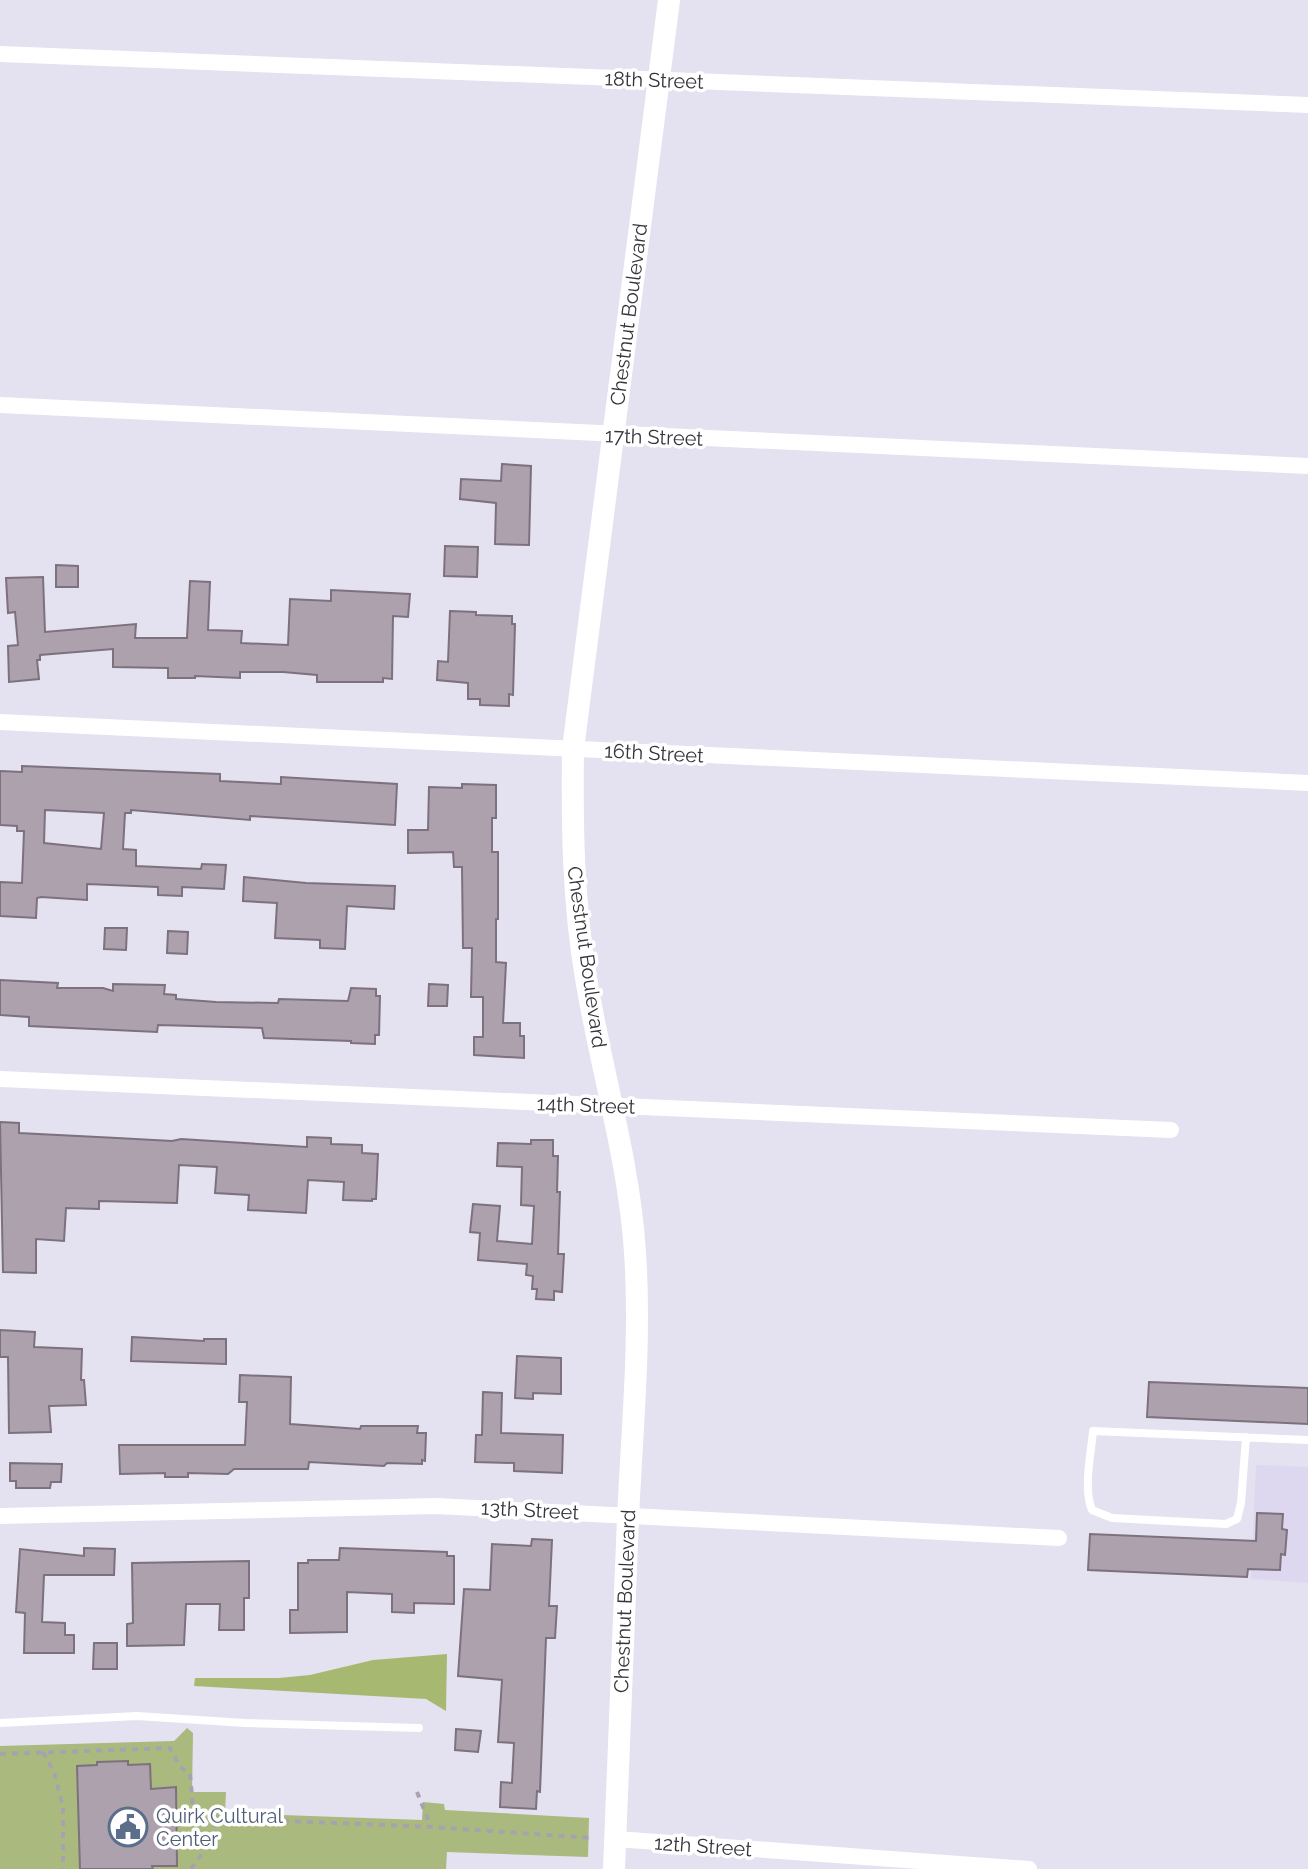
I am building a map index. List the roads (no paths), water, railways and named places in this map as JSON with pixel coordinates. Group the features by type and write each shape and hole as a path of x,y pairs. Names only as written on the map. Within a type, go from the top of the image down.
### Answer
{"street":[{"name":"Chestnut Boulevard","path":"614,1869 628,1515 636,1408 638,1292 627,1176 585,975 576,909 572,859 573,749 669,0"},
{"name":"18th Street","path":"0,54 1308,105"},
{"name":"17th Street","path":"0,405 1308,466"},
{"name":"16th Street","path":"0,722 1308,783"},
{"name":"14th Street","path":"0,1079 1171,1130"},
{"name":"13th Street","path":"0,1516 436,1506 1059,1538"},
{"name":"12th Street","path":"616,1839 1029,1869"}],"lane":[{"path":"1246,1437 1237,1519 1226,1524 1112,1518 1092,1510 1089,1479 1093,1431 1246,1437 1308,1440"},
{"path":"0,1723 137,1716 245,1723 419,1728"}],"place":[{"name":"Quirk Cultural Center","path":"128,1827"}]}
